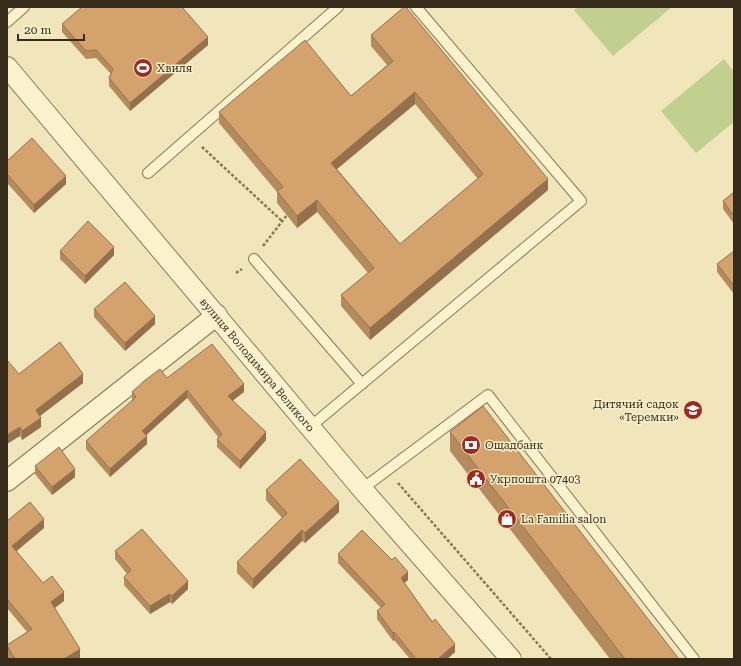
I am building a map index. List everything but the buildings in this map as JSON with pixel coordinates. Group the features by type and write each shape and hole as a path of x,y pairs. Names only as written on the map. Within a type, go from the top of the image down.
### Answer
{"street":[{"name":"вулиця Володимира Великого","path":"7,67 362,489 511,659"},
{"path":"7,481 217,315"}],"lane":[{"path":"7,22 24,7"},
{"path":"148,173 338,7"},
{"path":"310,427 581,201 416,7"},
{"path":"254,259 362,384"},
{"path":"362,489 488,395 694,659"}],"path":[{"path":"190,136 282,221"},
{"path":"387,471 550,659"}],"green space":[{"path":"578,7 672,7 613,56 574,10"},
{"path":"724,59 734,72 734,122 696,153 661,111"}],"place":[{"name":"Хвиля","path":"143,68"},
{"name":"Дитячий садок «Теремки»","path":"693,410"},
{"name":"Ощадбанк","path":"471,445"},
{"name":"Укрпошта 07403","path":"476,479"},
{"name":"La Familia salon","path":"507,519"}]}
